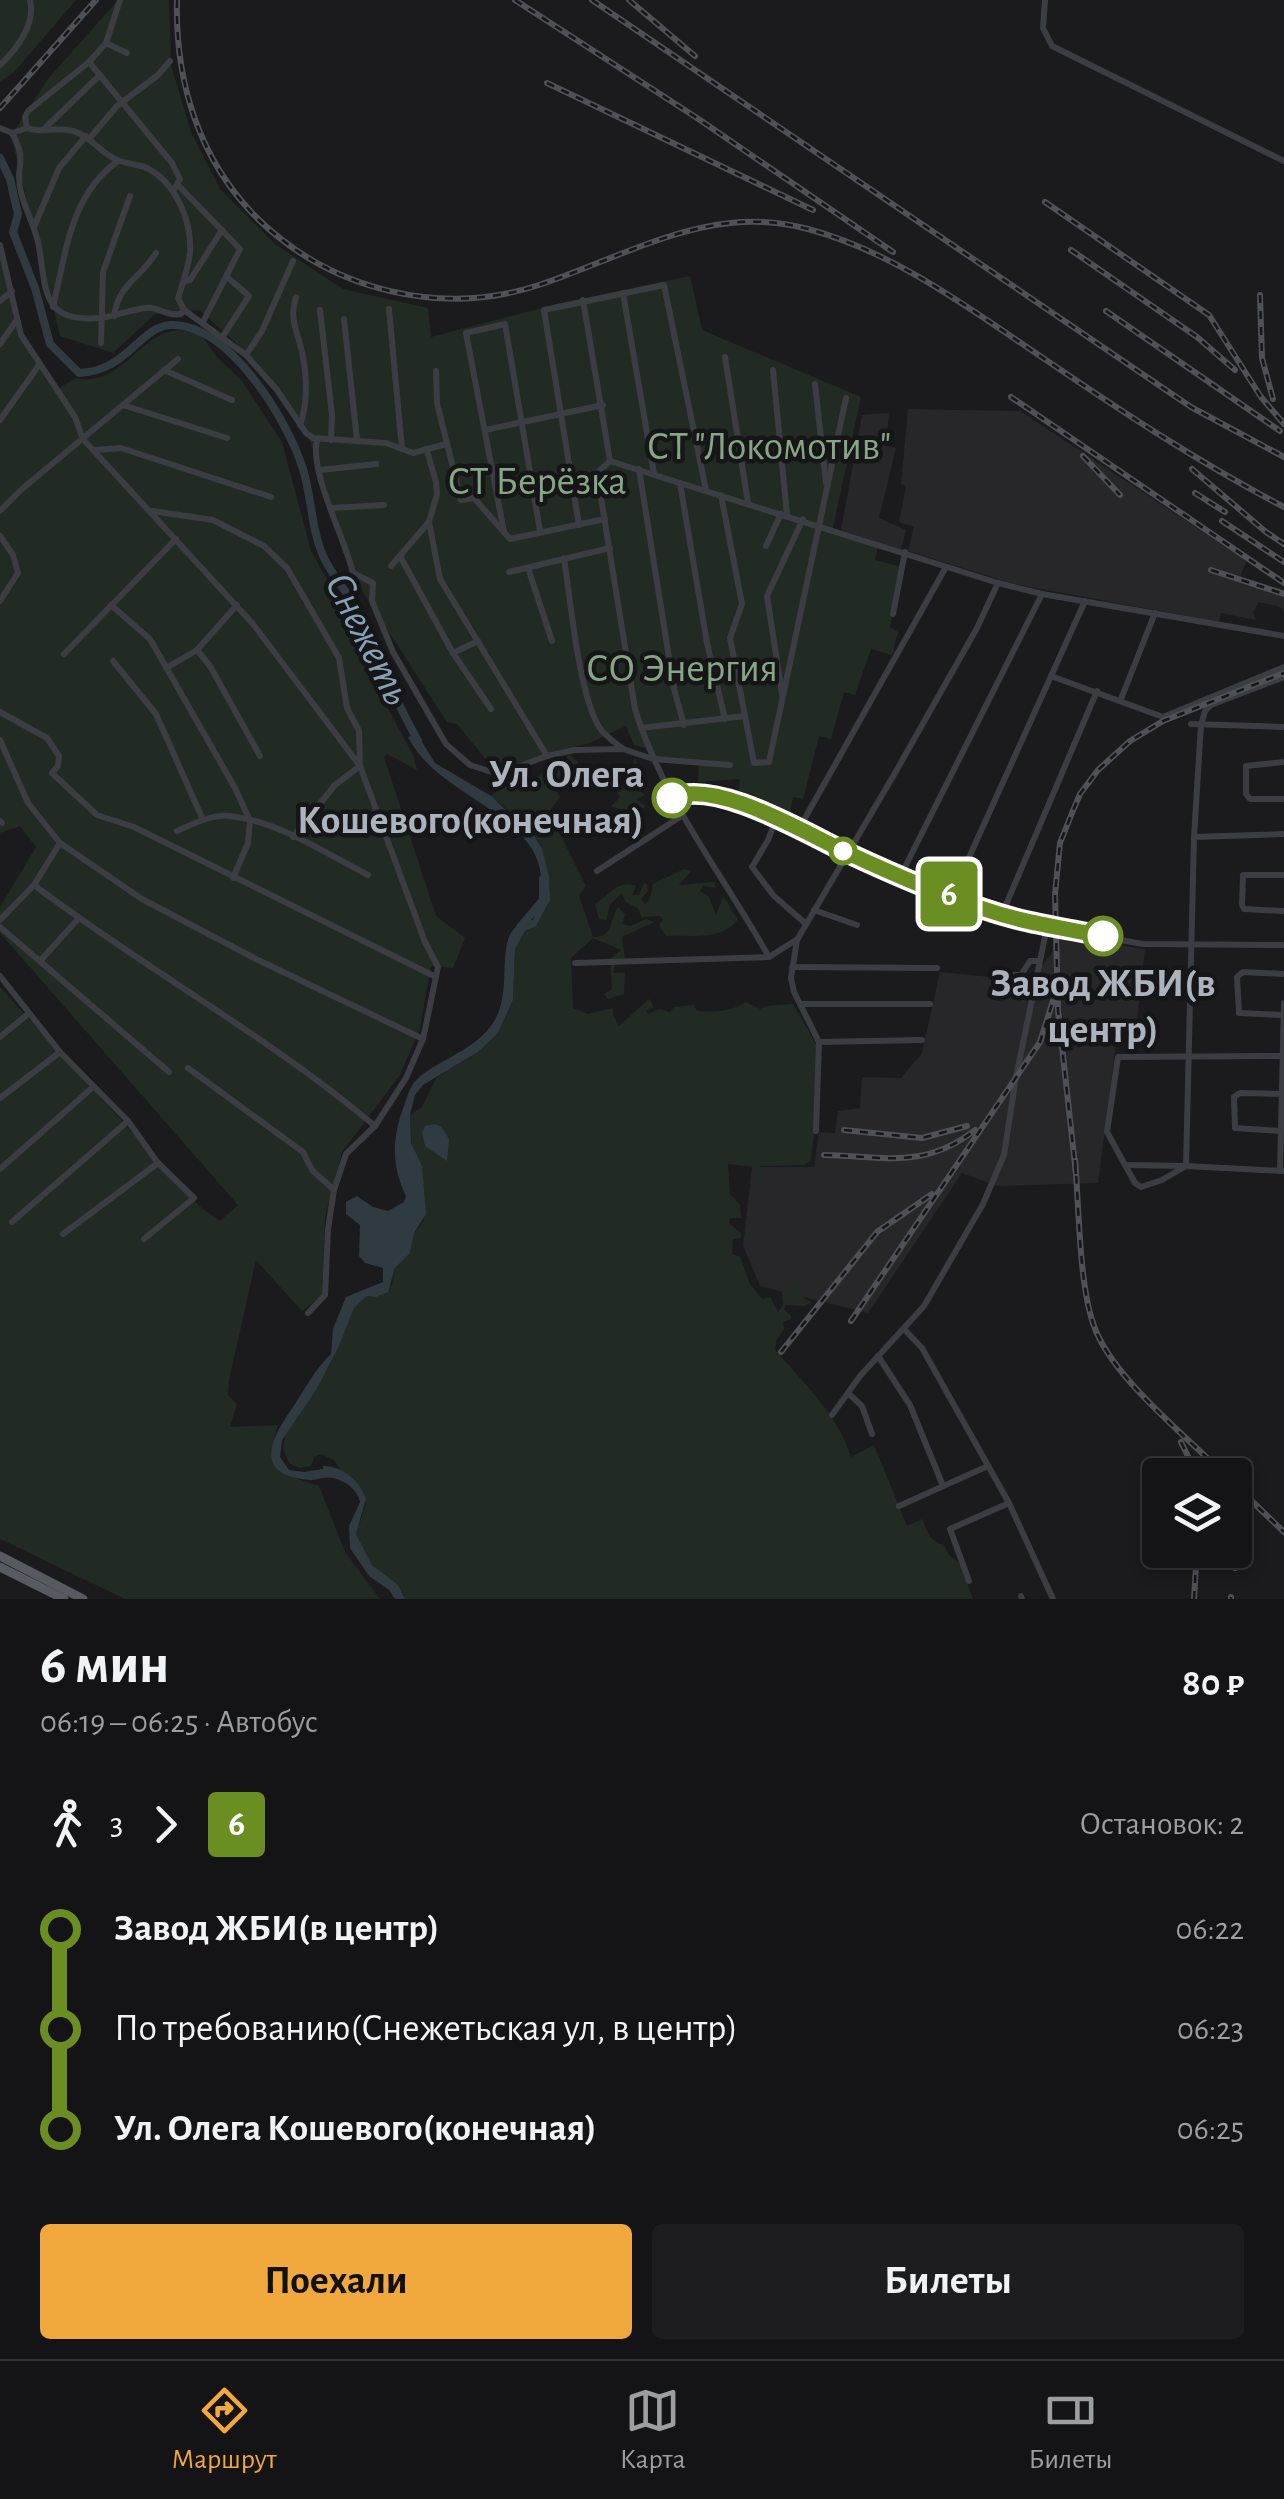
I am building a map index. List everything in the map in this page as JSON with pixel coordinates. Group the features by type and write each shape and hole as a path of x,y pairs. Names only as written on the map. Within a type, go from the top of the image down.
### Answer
{"main road":[{"path":"0,1556 82,1599"},
{"path":"0,1566 64,1599"}],"street":[{"path":"30,0 33,11"},
{"path":"0,65 25,32 40,0"},
{"path":"28,128 28,111 89,62 106,43 120,0"},
{"path":"1045,0 1043,28 1052,46 1284,160"},
{"path":"106,43 127,53"},
{"path":"34,227 59,168 122,102 170,61"},
{"path":"89,62 172,163 180,179 175,187 190,241 178,298 184,310 246,355 278,390 300,425 317,440 386,443 413,453 446,444"},
{"path":"42,131 100,75"},
{"path":"0,128 12,132 62,128 88,138 118,161 145,168 175,187 222,230 240,248 203,322"},
{"path":"12,132 22,150 20,190 34,227 47,299 53,308 76,318 101,318 150,307 170,316 184,310"},
{"path":"53,308 82,198 98,175 118,161"},
{"path":"101,343 102,272 130,196"},
{"path":"184,281 190,280 222,230"},
{"path":"0,245 21,335 75,417 83,439 237,605 360,766 424,942 438,967 423,1039 406,1078 375,1126 346,1154 334,1190 328,1228 326,1296 308,1313"},
{"path":"114,316 120,291 148,267 156,254"},
{"path":"246,355 262,331 294,261"},
{"path":"223,336 249,296 227,277"},
{"path":"580,524 544,310 664,285 706,490"},
{"path":"0,300 12,291"},
{"path":"623,293 654,474"},
{"path":"296,297 292,318 302,351 305,380 300,425"},
{"path":"583,300 610,461"},
{"path":"320,310 329,379 331,440"},
{"path":"389,310 402,449"},
{"path":"344,319 356,440"},
{"path":"0,344 17,320"},
{"path":"504,532 466,332 504,324 540,531"},
{"path":"725,358 748,502"},
{"path":"0,511 178,359"},
{"path":"0,420 39,364"},
{"path":"164,370 232,400"},
{"path":"766,546 784,514 773,370"},
{"path":"436,371 437,403 461,500 474,498 510,539 604,519"},
{"path":"815,384 827,490"},
{"path":"721,494 742,604 730,638 754,763 769,762 846,398"},
{"path":"123,405 227,438"},
{"path":"484,430 603,405"},
{"path":"317,440 314,454 353,572 373,583 372,601 393,652 446,744 470,765 498,774 574,750 623,749 653,759 730,764"},
{"path":"94,450 121,448 272,496"},
{"path":"392,566 429,522 437,494 427,451"},
{"path":"769,957 732,890 672,798 641,728 604,519 597,472 600,466 610,461 1042,594 1284,636"},
{"path":"320,470 376,464"},
{"path":"638,470 674,689 684,725"},
{"path":"680,483 724,719"},
{"path":"332,508 384,505"},
{"path":"152,511 213,520 264,546 288,568 339,658 347,708 359,731 360,766"},
{"path":"783,696 767,596 802,519"},
{"path":"429,522 440,579 547,756"},
{"path":"0,536 13,555 18,573 0,601"},
{"path":"64,654 176,538"},
{"path":"509,572 610,548"},
{"path":"893,614 904,552"},
{"path":"400,556 453,653 491,708"},
{"path":"564,558 582,672 595,717 601,730 623,749"},
{"path":"800,826 946,567"},
{"path":"528,568 552,642"},
{"path":"816,1131 819,1042 794,992 792,968 797,940 977,628 998,583"},
{"path":"902,876 1042,594"},
{"path":"952,895 1085,601"},
{"path":"111,605 150,639 250,821 248,844 233,878"},
{"path":"168,667 197,650 237,605"},
{"path":"1121,700 1155,614"},
{"path":"453,653 478,641"},
{"path":"197,650 210,666 260,756"},
{"path":"113,662 156,714 203,820"},
{"path":"1051,676 1163,717 1284,667"},
{"path":"1186,1166 1194,837 1201,724 1211,705 1284,677"},
{"path":"1002,914 1097,692"},
{"path":"0,712 47,738 60,756 52,773 97,815 134,828 436,978"},
{"path":"641,728 745,716"},
{"path":"1192,724 1284,727"},
{"path":"0,740 28,802 60,842 142,899 423,1039"},
{"path":"1284,762 1246,766 1246,794 1250,800 1284,799"},
{"path":"293,837 335,785 360,766"},
{"path":"672,798 699,792 778,816 902,876 1047,928 1143,944 1284,945"},
{"path":"597,870 683,815"},
{"path":"177,831 203,820 227,816 250,821 293,837 368,875"},
{"path":"778,816 752,866 774,896 805,923"},
{"path":"1194,837 1284,834"},
{"path":"60,842 34,885 0,924 169,1072"},
{"path":"1284,875 1246,874 1242,878 1243,908 1284,911"},
{"path":"34,885 78,919 320,1080 375,1126"},
{"path":"814,910 857,924"},
{"path":"41,960 78,919"},
{"path":"832,1415 924,1306 971,1228 1004,1155 1047,928"},
{"path":"575,963 769,957 797,940"},
{"path":"1009,975 1021,976 1030,962 1038,961"},
{"path":"792,968 937,968"},
{"path":"1284,974 1243,972 1237,976 1239,1013 1284,1014"},
{"path":"1,979 60,1052 128,1121 158,1163 194,1198 144,1238"},
{"path":"1128,1165 1282,1171 1284,1003"},
{"path":"800,1004 930,1004"},
{"path":"0,1037 28,1014"},
{"path":"819,1042 922,1040"},
{"path":"0,1098 60,1052"},
{"path":"1186,1166 1142,1187 1135,1183 1107,1132 1118,1056 1283,1056"},
{"path":"188,1068 302,1152 312,1170 334,1190"},
{"path":"0,1169 93,1087"},
{"path":"1280,1132 1235,1128 1234,1097 1282,1094"},
{"path":"12,1222 128,1121"},
{"path":"63,1234 158,1163"},
{"path":"904,1329 922,1348 1009,1504 1053,1599"},
{"path":"878,1356 910,1405 943,1486"},
{"path":"849,1394 862,1406 872,1434"},
{"path":"899,1506 988,1466"},
{"path":"969,1581 950,1529 1009,1504"}],"shaded area":[{"path":"908,409 1020,411 1247,561 1240,576 1284,590 1284,615 1283,609 1259,602 1253,612 1256,620 1221,613 1219,622 1014,584 908,551 914,527 899,522 906,486 901,484"},
{"path":"889,413 886,446 896,448 879,518 906,530 901,550 841,530 862,415"},
{"path":"417,734 435,763 491,796 534,836 542,848 550,900 536,926 525,931 515,949 513,1000 498,1033 478,1052 423,1085 415,1095 410,1115 411,1143 422,1166 426,1214 414,1233 410,1253 395,1268 388,1292 367,1296 354,1308 316,1390 282,1440 280,1457 289,1470 304,1472 330,1467 355,1480 366,1499 356,1534 372,1565 398,1585 405,1599 395,1599 369,1576 350,1548 349,1526 360,1502 354,1489 333,1478 310,1480 280,1472 271,1455 273,1445 309,1381 331,1354 333,1329 346,1297 383,1282 383,1268 365,1263 359,1256 360,1225 346,1214 346,1202 357,1196 388,1211 404,1202 406,1196 395,1151 397,1129 409,1092 419,1078 472,1044 496,1018 511,932 533,920 541,885 536,858 521,835 425,761 408,737"},
{"path":"1055,935 1145,949 1136,1029 1118,1029 1098,1183 997,1186 962,1173 868,1313 760,1286 743,1246 752,1167 814,1167 819,1132 835,1133 838,1111 860,1108 862,1077 901,1078 922,1053 940,972 1030,981 1052,953"},
{"path":"434,1124 449,1139 447,1161 425,1146 422,1133 425,1126"}],"green space":[{"path":"0,0 76,0 14,72 0,82"},
{"path":"118,0 169,0 171,65 191,132 220,189 275,244 343,289 428,308 431,337 565,302 690,276 702,330 861,397 832,532 878,546 875,560 902,567 890,627 898,632 892,655 871,649 855,695 844,692 831,739 819,736 803,799 793,797 789,818 737,801 740,779 698,782 699,765 656,758 650,746 634,745 626,726 590,743 547,753 502,779 457,724 447,722 361,589 308,435 251,356 199,310 155,314 113,353 60,336 11,136 47,80"},
{"path":"0,253 18,336 59,388 76,378 95,378 111,372 152,340 167,332 183,331 203,337 242,381 282,442 311,551 328,581 344,627 413,755 417,770 387,754 384,757 436,916 465,938 453,968 431,966 420,1028 400,1075 342,1152 325,1217 322,1296 302,1311 256,1260 229,1380 228,1395 237,1404 230,1427 278,1425 274,1461 294,1478 319,1486 345,1552 380,1599 125,1599 0,1539 0,987 199,1206 220,1221 238,1205 0,933 0,907 36,847 20,826 0,833"},
{"path":"569,754 581,765 567,768 566,781 554,786 560,797 549,812 586,886 579,896 593,937 608,931 618,907 625,914 622,924 630,926 646,919 654,922 622,937 625,960 615,965 613,973 625,973 624,994 608,999 604,994 612,989 610,959 621,950 593,938 571,958 573,1008 588,1014 613,1008 619,1026 649,999 654,1007 646,1011 648,1014 694,1005 697,1011 710,1011 728,1010 746,1002 760,1009 793,1004 816,1044 818,1096 811,1161 805,1165 760,1166 759,1184 755,1167 728,1164 730,1194 740,1205 741,1218 730,1218 729,1223 741,1233 741,1238 733,1239 732,1254 740,1257 750,1284 762,1299 770,1297 778,1312 783,1305 782,1292 792,1282 799,1284 804,1298 811,1302 805,1306 786,1305 784,1309 791,1319 783,1322 775,1350 829,1413 851,1457 874,1445 907,1526 922,1519 930,1537 943,1544 960,1563 973,1599 405,1599 401,1590 372,1565 356,1534 366,1504 355,1480 342,1472 334,1460 321,1454 314,1457 311,1466 299,1468 289,1463 283,1448 285,1435 328,1368 354,1308 367,1296 380,1296 392,1285 395,1268 410,1253 414,1233 424,1221 422,1166 412,1147 410,1115 422,1107 436,1078 478,1052 498,1033 513,1000 515,949 525,931 536,926 548,904 550,888 542,846 521,821 491,796 525,768 534,784 544,769 561,765"},
{"path":"635,758 645,782 640,791 645,795 636,799 646,807 625,814 611,807 620,797 615,787 625,787"},
{"path":"684,869 691,871 679,885 715,882 716,888 703,886 700,891 709,897 716,915 725,899 738,919 732,926 715,934 666,936 659,926 663,919 660,916 641,917 639,909 626,902 621,893 610,905 606,920 599,919 595,904 619,887 636,886 632,895 639,895 644,883 647,884 648,891 641,899 645,904 653,884"}],"waterway":[{"name":"Снежеть","path":"0,158 10,179 18,214 13,232 35,288 50,344 79,373 109,365 159,328 192,328 234,356 270,401 306,480 324,558 361,616 418,741"},
{"name":"Снежеть","path":"520,927 543,900 543,879"}],"railway":[{"path":"0,108 96,0"},
{"path":"177,0 177,31 186,90 206,146 238,197 259,220 320,265 390,291 465,298 539,285 637,247 704,227 772,222 808,229 872,252 932,285 1163,437 1284,507"},
{"path":"515,0 893,252"},
{"path":"592,0 1191,407 1284,457"},
{"path":"629,0 695,56"},
{"path":"547,83 813,210"},
{"path":"1045,202 1209,315 1261,397 1284,424"},
{"path":"1071,250 1197,337 1235,370"},
{"path":"1260,295 1262,358 1273,399"},
{"path":"1106,311 1280,431"},
{"path":"1011,397 1284,583"},
{"path":"1083,456 1120,495"},
{"path":"1192,469 1284,544"},
{"path":"1195,493 1225,512"},
{"path":"1222,521 1284,562"},
{"path":"1211,570 1284,594"},
{"path":"1076,1174 1058,1010 1055,894 1060,843 1072,813 1098,770 1130,741 1163,721 1284,673"},
{"path":"851,1321 1040,1042 1053,1001"},
{"path":"844,1130 922,1138 967,1126"},
{"path":"824,1155 920,1156 956,1143 975,1130"},
{"path":"1075,1160 1080,1243 1093,1323 1102,1343 1132,1384 1207,1458"},
{"path":"781,1352 877,1232 932,1194"},
{"path":"1181,1442 1189,1458"},
{"path":"1252,1501 1284,1532"},
{"path":"1194,1599 1196,1568"}],"bus line":[{"name":"6","path":"672,798 699,792 778,816 848,853 985,910 1047,928 1103,936"}],"place":[{"name":"Ул. Олега Кошевого(конечная)","path":"672,798"},
{"name":"Завод ЖБИ(в центр)","path":"1103,936"}],"park label":[{"name":"СТ \"Локомотив\"","path":"769,447"},
{"name":"СТ Берёзка","path":"537,482"},
{"name":"СО Энергия","path":"682,669"}]}
